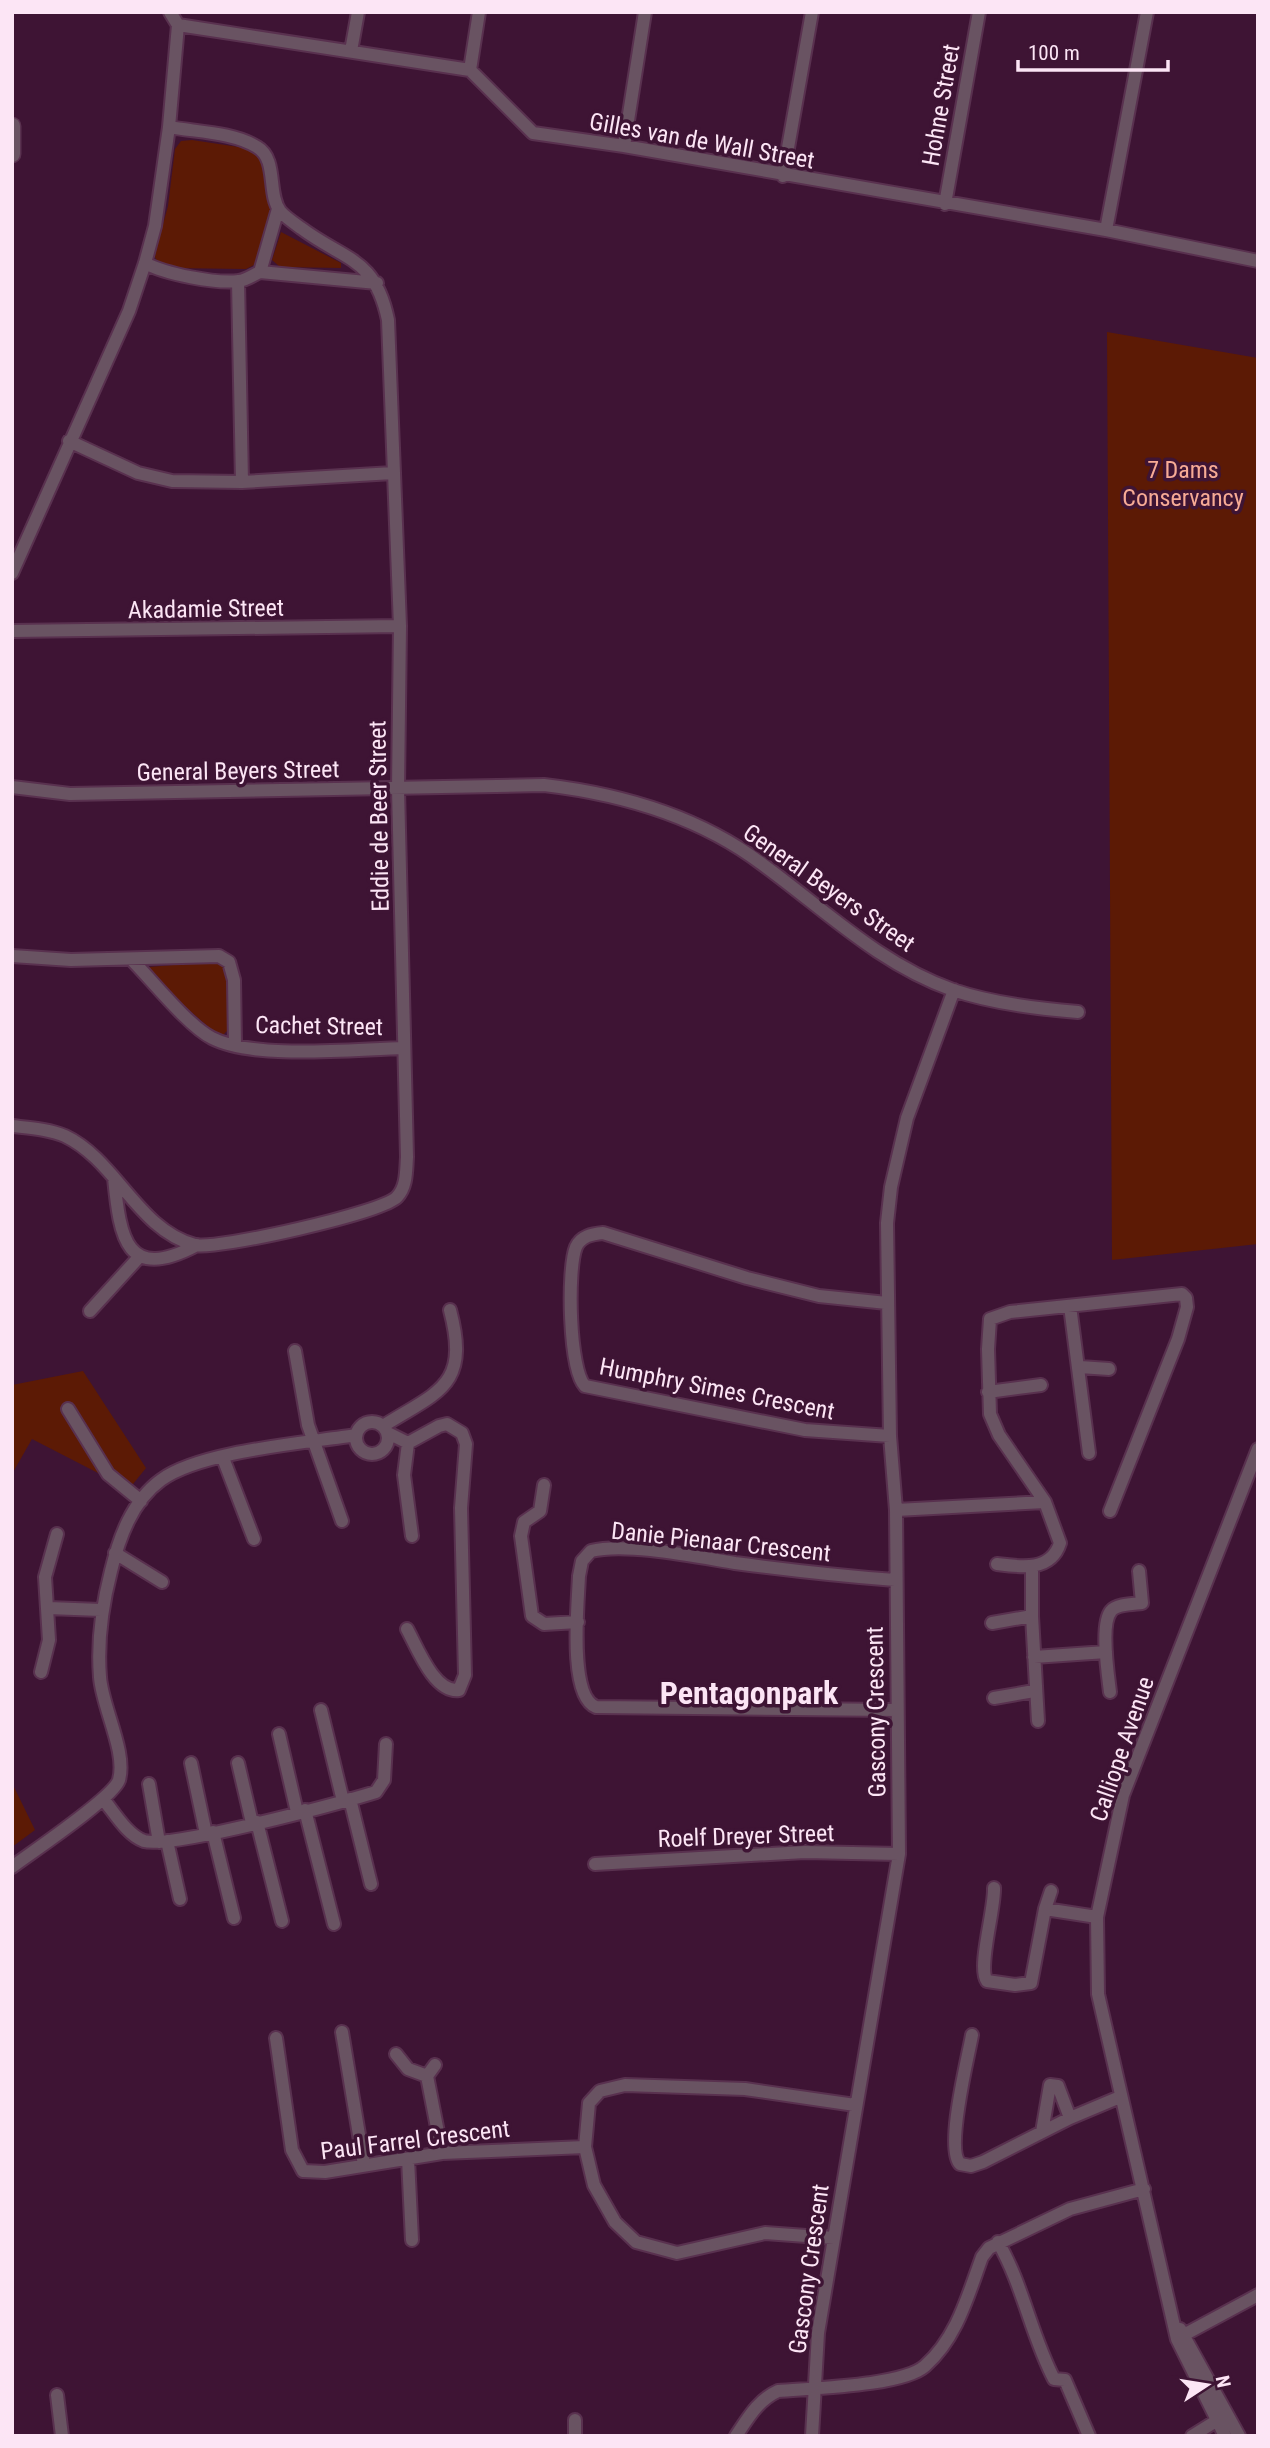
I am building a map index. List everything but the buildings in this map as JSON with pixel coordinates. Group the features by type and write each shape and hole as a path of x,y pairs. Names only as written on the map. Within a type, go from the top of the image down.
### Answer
{"street":[{"path":"12,573 129,311 145,263 155,226 169,127 178,25 170,12"},
{"path":"351,51 358,12"},
{"path":"178,25 470,70 479,12"},
{"path":"624,146 645,12"},
{"path":"783,176 812,12"},
{"name":"Hohne Street","path":"945,204 979,12"},
{"path":"1106,230 1147,12"},
{"name":"Gilles van de Wall Street","path":"470,70 533,133 624,146 783,176 1106,230 1258,261"},
{"path":"12,126 12,155"},
{"path":"169,127 233,138 260,148 267,157 278,209 260,272"},
{"name":"Eddie de Beer Street","path":"197,1245 218,1245 380,1208 399,1196 405,1184 407,1157 398,789 400,626 388,320 377,283 351,257 309,234 278,209"},
{"path":"145,263 177,275 239,281 260,272 377,283"},
{"path":"239,281 242,482"},
{"path":"69,441 152,478 242,482 393,473"},
{"name":"Akadamie Street","path":"12,631 400,626"},
{"name":"General Beyers Street","path":"12,787 70,794 544,785 593,792 695,825 761,862 834,923 871,948 954,990 1038,1009 1078,1012"},
{"name":"Cachet Street","path":"12,956 53,960 201,955 225,958 232,967 234,980 234,1044"},
{"name":"Cachet Street","path":"131,959 202,1031 220,1041 290,1050 404,1048"},
{"name":"Gascony Crescent","path":"812,2436 818,2333 899,1854 896,1510 890,1436 887,1223 898,1153 920,1077 954,990"},
{"path":"12,1126 65,1136 95,1157 154,1220 197,1245"},
{"path":"114,1178 121,1228 130,1246 140,1256 160,1261 197,1245"},
{"name":"Humphry Simes Crescent","path":"887,1303 819,1296 747,1278 603,1233 591,1234 579,1242 573,1261 573,1363 585,1386 805,1430 890,1436"},
{"path":"90,1311 140,1256"},
{"path":"997,1564 1032,1568 1052,1557 1060,1544 1045,1502 994,1426 988,1392 990,1319 1010,1312 1177,1294 1186,1298 1178,1339 1110,1511"},
{"path":"1070,1306 1080,1367 1088,1452"},
{"path":"385,1429 442,1389 450,1380 454,1367 456,1332 450,1310"},
{"path":"295,1351 308,1425 342,1521"},
{"path":"1080,1367 1109,1369"},
{"path":"988,1392 1041,1385"},
{"path":"68,1409 108,1474 141,1501"},
{"path":"385,1429 386,1447 375,1454 363,1451 356,1441 356,1435 364,1424 370,1422 385,1429 408,1443"},
{"path":"407,1629 440,1683 449,1690 459,1690 464,1681 465,1669 461,1508 466,1444 462,1433 447,1424 408,1443"},
{"path":"12,1867 103,1799 119,1780 121,1760 100,1678 101,1610 115,1553 141,1501 162,1479 184,1468 223,1458 356,1435"},
{"path":"408,1443 404,1475 412,1536"},
{"name":"Calliope Avenue","path":"1226,2436 1222,2418 1174,2320 1144,2189 1119,2096 1098,1994 1097,1917 1123,1795 1257,1453"},
{"path":"223,1458 254,1539"},
{"path":"544,1485 540,1511 524,1522 521,1536 532,1616 544,1624 578,1622"},
{"path":"896,1510 1045,1502"},
{"path":"41,1672 49,1640 45,1577 57,1534"},
{"name":"Danie Pienaar Crescent","path":"895,1580 598,1549 585,1555 582,1561 578,1622 581,1688 585,1699 596,1707 897,1710"},
{"path":"115,1553 162,1582"},
{"path":"1032,1568 1034,1691 1038,1721"},
{"path":"1139,1571 1145,1616"},
{"path":"1110,1692 1106,1628 1111,1610 1142,1603"},
{"path":"48,1608 101,1610"},
{"path":"992,1623 1032,1616"},
{"path":"1034,1657 1106,1652"},
{"path":"994,1698 1034,1691"},
{"path":"321,1710 372,1884"},
{"path":"279,1734 334,1924"},
{"path":"103,1799 136,1836 163,1842 376,1792 381,1787 386,1744"},
{"path":"191,1763 234,1918"},
{"path":"238,1763 282,1921"},
{"path":"149,1784 180,1899"},
{"name":"Roelf Dreyer Street","path":"595,1864 805,1853 899,1854"},
{"path":"995,1888 983,1976 987,1981 1015,1985 1031,1983 1051,1891"},
{"path":"1045,1909 1097,1917"},
{"path":"342,2032 364,2165"},
{"path":"972,2035 955,2134 956,2160 966,2166 976,2165 1119,2096"},
{"name":"Paul Farrel Crescent","path":"276,2038 292,2151 298,2166 311,2173 442,2153 585,2147"},
{"path":"396,2053 408,2069 431,2070 442,2153"},
{"path":"1042,2132 1050,2085 1058,2086 1069,2118"},
{"path":"834,2238 765,2233 677,2253 636,2242 606,2208 594,2185 585,2147 589,2103 600,2091 612,2087 745,2089 855,2105"},
{"path":"408,2159 412,2240"},
{"path":"736,2436 767,2396 778,2391 908,2376 926,2365 955,2327 982,2257 998,2242 1070,2209 1144,2189"},
{"path":"998,2242 1014,2273 1040,2352 1054,2379 1065,2380 1088,2436"},
{"path":"1181,2337 1258,2295"},
{"path":"57,2395 62,2436"},
{"path":"1192,2436 1222,2418"},
{"name":"Calliope Avenue","path":"1222,2418 1239,2436"},
{"path":"575,2420 575,2436"}],"green space":[{"path":"192,140 252,149 262,160 273,213 254,265 246,269 169,268 159,265 155,257 168,206 175,149 181,141"},
{"path":"281,232 341,263 341,268 280,267 272,260"},
{"name":"7 Dams Conservancy","path":"1107,332 1258,358 1258,1244 1112,1260"},
{"path":"210,962 224,964 228,973 227,1031 223,1035 214,1032 147,973 149,967"},
{"path":"83,1371 146,1468 129,1489 32,1439 12,1474 12,1385"},
{"path":"12,1783 35,1830 12,1847"}],"district":[{"name":"Pentagonpark","path":"749,1693"}]}
